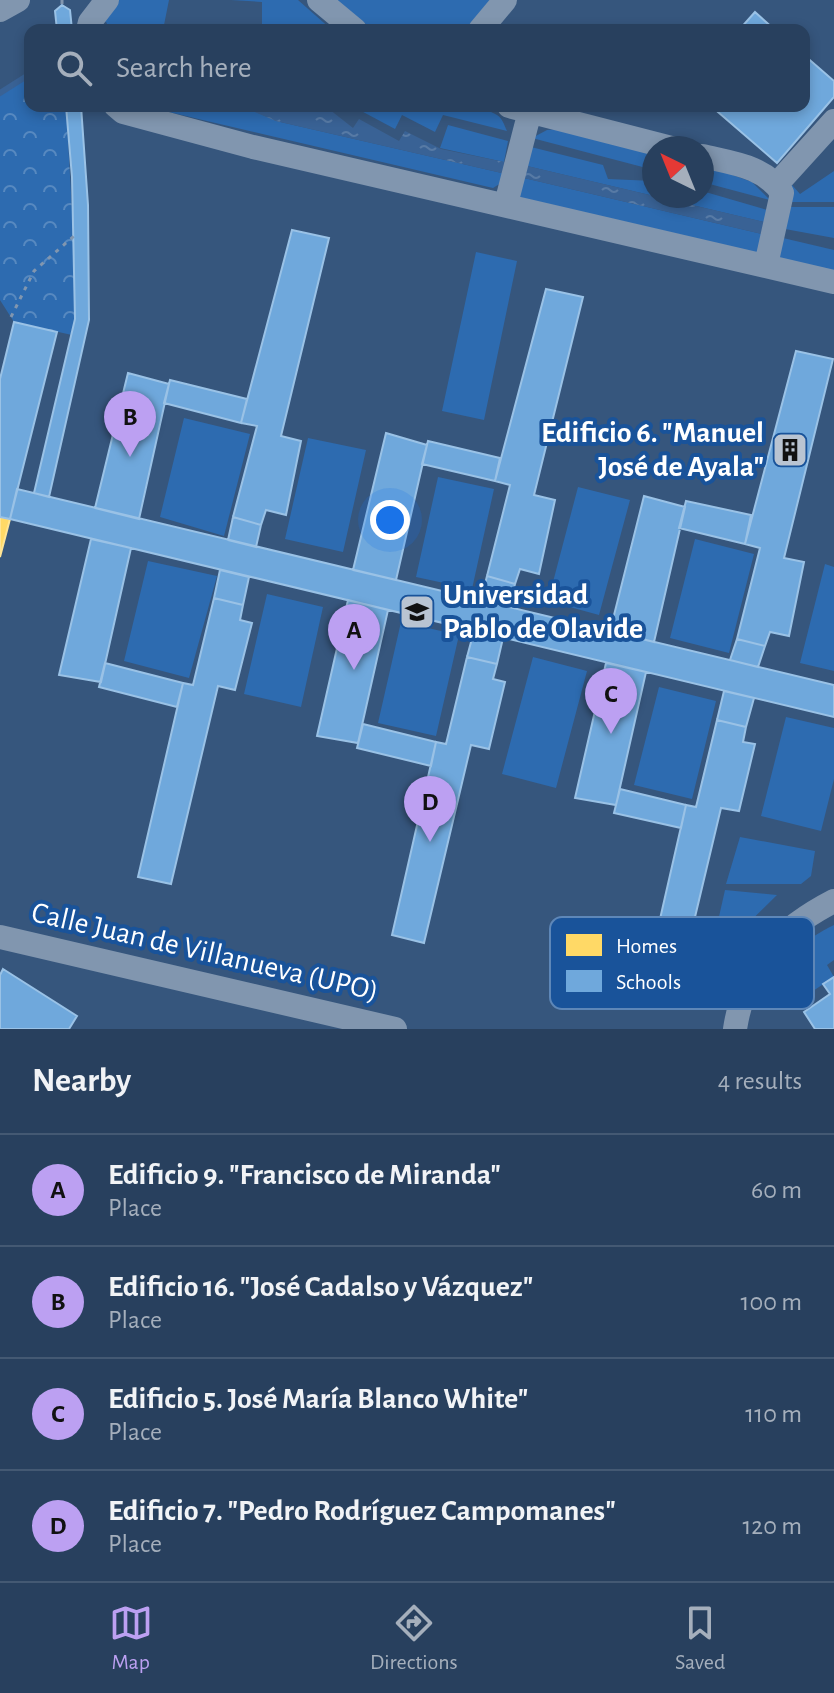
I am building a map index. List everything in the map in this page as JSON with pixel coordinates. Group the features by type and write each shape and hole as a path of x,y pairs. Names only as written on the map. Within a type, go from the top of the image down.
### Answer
{"street":[{"path":"0,10 18,0"},
{"path":"319,0 348,24"},
{"path":"485,24 505,0"},
{"path":"130,112 253,147 506,204 768,256 834,282"},
{"path":"506,204 519,152 520,112"},
{"path":"532,112 642,140"},
{"path":"777,184 834,121"},
{"path":"714,159 757,170 777,184 782,193 768,256"},
{"path":"804,917 834,901"},
{"name":"Calle Juan de Villanueva (UPO)","path":"0,937 395,1029"},
{"path":"735,1029 741,1009"}],"path":[{"path":"11,317 34,271 74,236"}],"green space":[{"path":"116,0 169,0 164,24 107,24 101,18"},
{"path":"231,0 298,0 325,24 262,24 262,2"},
{"path":"337,0 490,0 470,24 366,24"},
{"path":"24,78 24,112 66,112 75,262 72,335 14,322 0,300 0,93"},
{"path":"169,112 256,112 276,121 506,174 501,183 493,188"},
{"path":"363,112 490,112 502,120 507,131 443,115 435,132 402,115 395,129"},
{"path":"448,125 508,141 504,162 440,148"},
{"path":"558,129 642,148 642,167 532,138 547,130"},
{"path":"531,147 603,165 608,179 642,180 642,193 527,166"},
{"path":"714,168 752,182 770,200 714,185"},
{"path":"834,171 834,202 787,202 792,185 800,194"},
{"path":"524,178 766,235 759,253 518,197"},
{"path":"714,194 771,211 768,223 705,208 714,208"},
{"path":"789,207 834,207 834,238 785,229"},
{"path":"783,238 834,250 834,274 777,258"},
{"path":"476,252 517,261 484,420 442,411"},
{"path":"184,418 250,434 224,536 160,517"},
{"path":"308,438 366,450 343,552 285,539"},
{"path":"438,477 494,489 472,589 416,577"},
{"path":"578,487 630,500 599,615 548,601"},
{"path":"695,539 754,554 729,653 670,638"},
{"path":"148,561 217,576 189,678 124,661"},
{"path":"825,564 834,567 834,671 800,663"},
{"path":"267,594 323,607 301,707 244,694"},
{"path":"401,622 459,635 436,736 378,723"},
{"path":"533,657 587,671 556,788 502,774"},
{"path":"659,687 716,701 692,799 634,785"},
{"path":"786,717 834,728 834,779 821,831 761,816"},
{"path":"740,837 815,851 811,876 801,884 726,884"},
{"path":"725,890 777,895 755,917 719,917"},
{"path":"834,925 834,960 827,965 834,977 814,990 814,936"}],"water":[{"path":"255,112 333,112 353,128 359,119 399,141 405,131 441,149 509,163 506,174 276,121"},
{"path":"527,166 642,193 642,206 524,178"},
{"path":"651,208 705,208 768,223 766,235"}],"building: Homes":[{"path":"0,517 10,519 0,557"}],"building: Schools":[{"path":"62,5 70,10 71,24 56,24 55,11"},
{"path":"755,12 768,24 744,24"},
{"path":"810,60 834,81 834,97 777,163 718,112 810,112"},
{"path":"67,112 81,112 88,205 89,320 49,497 34,493 75,319 72,177"},
{"path":"292,230 329,238 281,436 301,441 286,515 266,510 261,525 233,517 257,426 241,423"},
{"path":"546,289 583,297 534,495 555,500 539,574 520,569 515,584 487,576 510,485 495,481"},
{"path":"14,322 57,332 10,519 0,517 0,379"},
{"name":"Edificio 6. \"Manuel José de Ayala\"","path":"796,351 833,359 784,558 804,562 789,636 770,632 765,646 737,639 760,548 745,544"},
{"path":"128,373 169,384 139,519 95,508"},
{"path":"170,380 247,399 241,423 164,403"},
{"path":"386,433 427,445 396,580 353,570"},
{"path":"428,441 500,458 495,481 422,464"},
{"path":"17,489 834,685 834,717 10,519"},
{"path":"644,496 685,507 654,642 610,631"},
{"path":"686,501 751,515 745,544 679,528"},
{"path":"233,517 261,525 256,547 228,540"},
{"path":"91,539 131,548 101,682 59,675"},
{"path":"220,570 249,577 243,605 214,598"},
{"path":"487,576 515,584 509,607 481,600"},
{"path":"214,598 243,605 240,620 252,623 235,690 218,686 171,884 138,877 183,683 193,685"},
{"path":"348,600 388,610 358,743 317,736"},
{"path":"474,631 503,638 497,664 467,657"},
{"path":"737,639 765,646 758,667 730,660"},
{"path":"467,657 497,664 493,679 505,682 489,749 471,745 424,943 392,935 436,742 446,744"},
{"path":"105,663 183,683 177,707 99,687"},
{"path":"606,663 646,672 616,805 575,798"},
{"path":"724,691 754,698 746,727 717,720"},
{"path":"717,720 746,727 743,742 755,744 739,811 721,808 695,917 660,917 686,805 696,807"},
{"path":"363,724 436,742 431,766 357,748"},
{"path":"620,789 686,805 681,828 614,813"},
{"path":"3,969 77,1016 69,1029 0,1029 0,975"},
{"path":"834,977 834,1029 815,1029 804,1012 814,1009 814,1005 830,994 823,984"}],"waterway":[{"path":"0,93 24,78"}],"place":[{"name":"Edificio 6. \"Manuel José de Ayala\"","path":"790,450"},
{"name":"Edificio 16. \"José Cadalso y Vázquez\"","path":"130,457"},
{"name":"Universidad Pablo de Olavide","path":"417,612"},
{"name":"Edificio 9. \"Francisco de Miranda\"","path":"354,670"},
{"name":"Edificio 5. José María Blanco White\"","path":"611,734"},
{"name":"Edificio 7. \"Pedro Rodríguez Campomanes\"","path":"430,842"}]}
